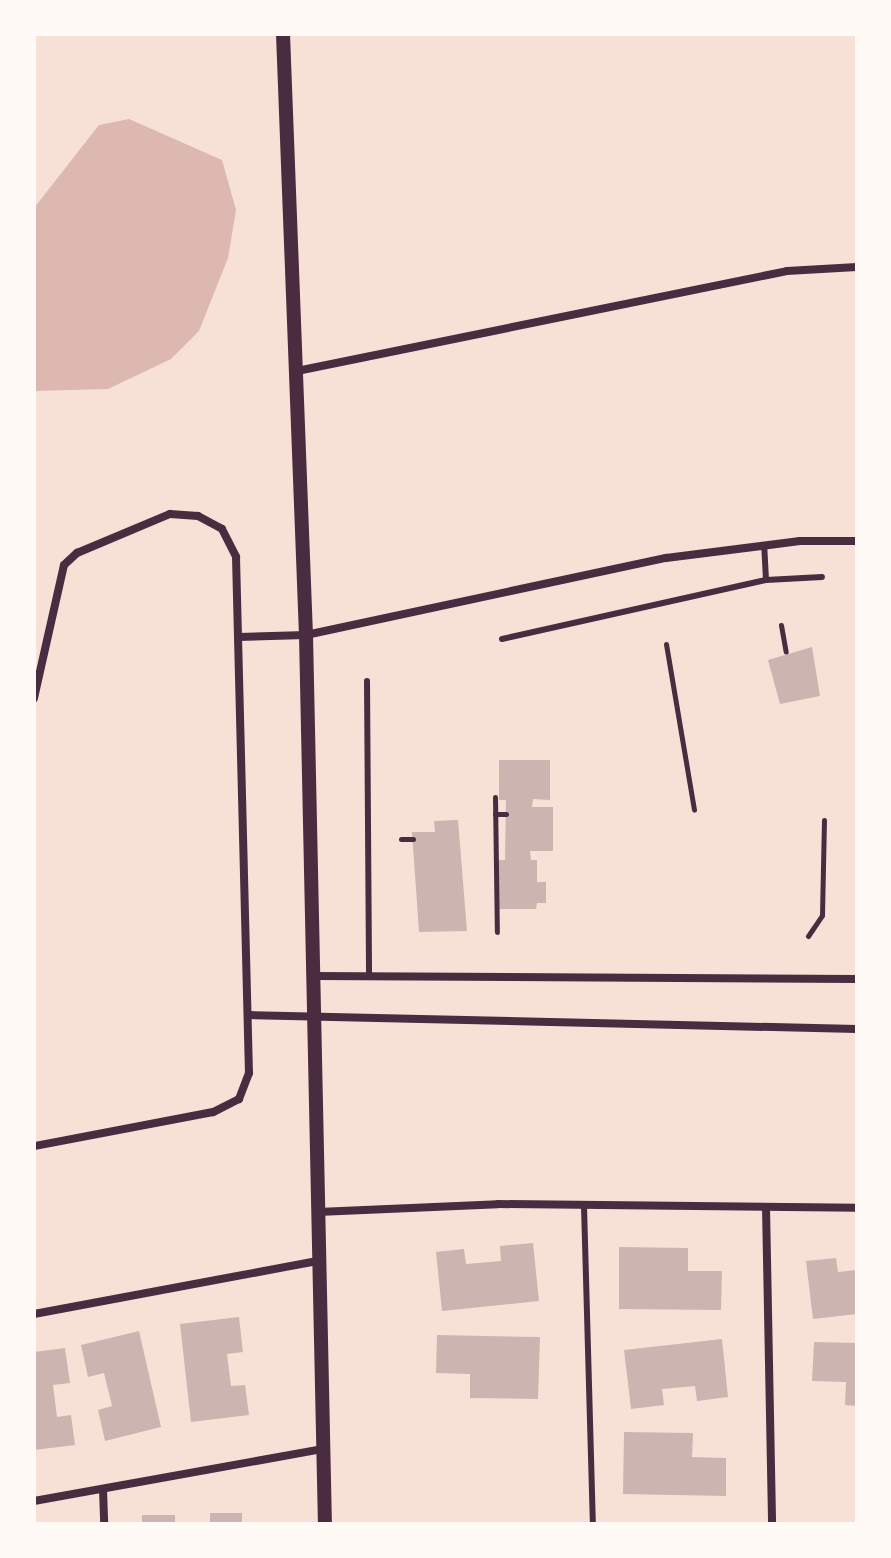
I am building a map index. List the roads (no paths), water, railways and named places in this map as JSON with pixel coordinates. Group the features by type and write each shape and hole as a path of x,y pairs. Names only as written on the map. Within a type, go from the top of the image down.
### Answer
{"street":[{"path":"283,34 306,635 316,1261 325,1524"},
{"path":"297,371 787,271 857,267"},
{"path":"34,698 64,565 77,553 145,521 170,514 198,516 222,529 236,557 249,1073 239,1099 213,1112 34,1146"},
{"path":"239,637 306,635 666,558 764,546 857,541"},
{"path":"312,976 857,979"},
{"path":"248,1015 857,1029"},
{"path":"316,1212 584,1206 857,1208"},
{"path":"766,1207 772,1524"},
{"path":"34,1314 316,1261"},
{"path":"34,1501 323,1449"},
{"path":"103,1489 104,1524"}],"lane":[{"path":"764,546 766,580"},
{"path":"502,639 766,580 822,577"},
{"path":"367,681 369,976"},
{"path":"584,1206 593,1524"}]}
